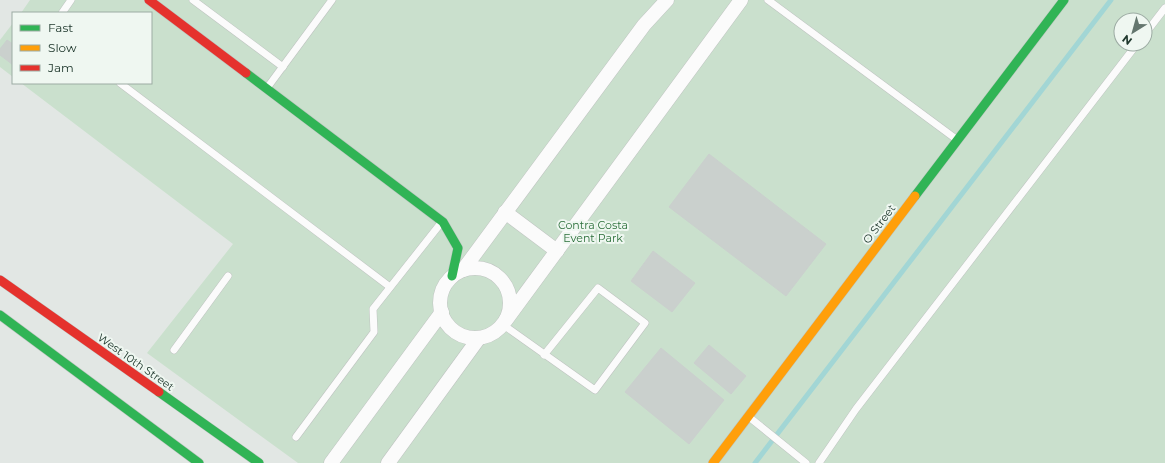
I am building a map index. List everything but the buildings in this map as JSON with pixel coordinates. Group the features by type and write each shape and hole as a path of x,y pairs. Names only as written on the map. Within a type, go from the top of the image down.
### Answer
{"street":[{"path":"149,0 443,222 458,248 458,273"},
{"path":"667,0 644,25 458,273 445,285 441,297 442,312 450,327 458,333 468,337 479,338 489,335 498,329 504,322 740,0"},
{"name":"O Street","path":"713,463 1064,0"},
{"path":"505,212 557,251"},
{"path":"458,273 475,268 487,270 497,276 505,285 510,296 510,308 504,322"},
{"name":"West 10th Street","path":"0,280 259,463"},
{"path":"331,463 442,312"},
{"path":"0,315 199,463"},
{"path":"388,463 479,338"}],"lane":[{"path":"63,12 71,0"},
{"path":"193,0 283,67"},
{"path":"267,88 332,0"},
{"path":"768,0 958,140"},
{"path":"1153,24 1165,8"},
{"path":"819,463 861,403 1131,52"},
{"path":"121,84 390,287"},
{"path":"296,437 374,332 374,309 443,222"},
{"path":"174,350 228,276"},
{"path":"504,322 544,355 595,390 644,323 598,288 544,355"},
{"path":"748,417 806,463"}],"green space":[{"name":"Contra Costa Event Park","path":"30,0 1165,0 1165,463 298,463 147,353 233,244 22,84 152,84 152,12 22,12"},
{"path":"12,24 12,76 0,67 0,40"}],"waterway":[{"path":"755,463 1111,0"}],"traffic: fast":[{"path":"915,196 1064,0"},
{"path":"246,73 443,222 458,248 452,276"},
{"path":"0,315 199,463"},
{"path":"159,392 259,463"}],"traffic: slow":[{"path":"713,463 915,196"}],"traffic: jam":[{"path":"149,0 246,73"},
{"path":"0,280 159,392"}]}
